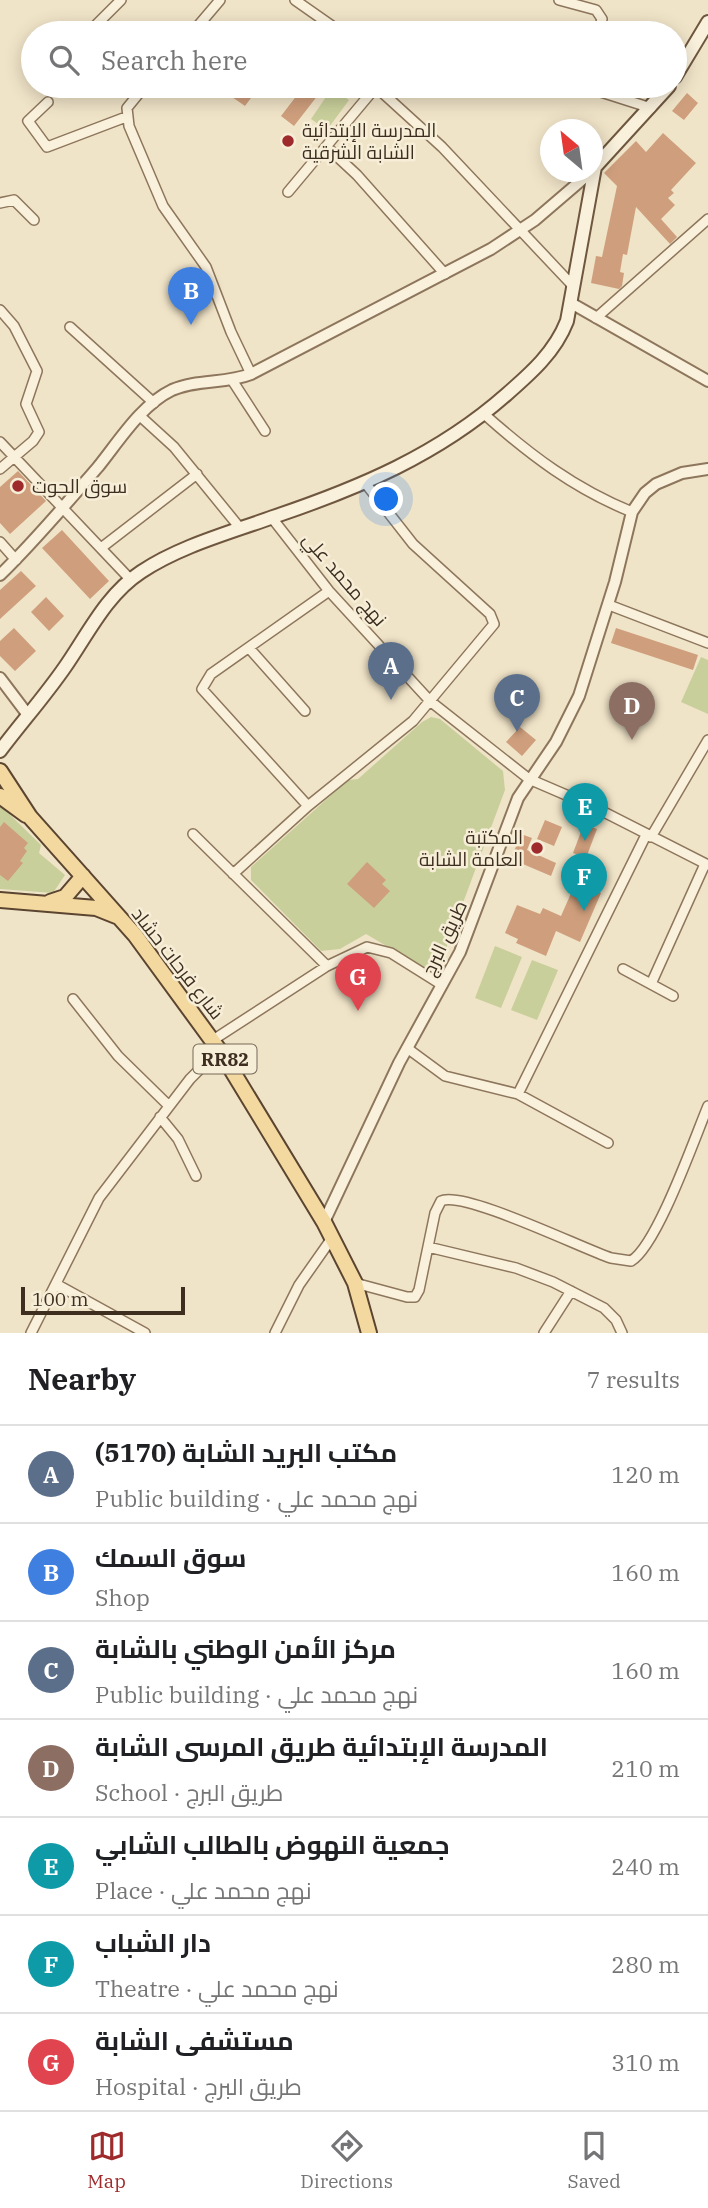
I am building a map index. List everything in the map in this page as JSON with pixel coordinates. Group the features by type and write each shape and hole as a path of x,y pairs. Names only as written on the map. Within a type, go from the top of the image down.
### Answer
{"main road":[{"path":"687,57 708,22"},
{"path":"603,159 659,98"},
{"path":"0,751 65,667 93,622 130,579 176,553 366,484 432,451 484,414 551,351 561,337 571,303 591,182"},
{"name":"شارع فرحات حشاد","path":"0,771 30,817 118,917 213,1040 324,1222 355,1283 369,1333"},
{"name":"شارع فرحات حشاد","path":"0,796 30,817"},
{"path":"48,902 65,897 83,876"},
{"path":"0,900 96,908 118,917"}],"street":[{"path":"100,21 121,0"},
{"path":"202,21 220,0"},
{"path":"295,0 325,21"},
{"path":"559,0 596,10 601,21"},
{"path":"135,98 127,108 126,117 167,213 206,267 231,332 251,374"},
{"path":"288,192 328,148 367,98"},
{"path":"387,98 434,139 573,286"},
{"path":"620,98 651,108"},
{"path":"48,102 28,121 47,147 126,117"},
{"path":"328,148 357,175 445,274"},
{"path":"0,575 62,509 154,402 181,387 232,380 251,374 445,274 521,230 579,182"},
{"path":"0,203 14,200 34,220"},
{"path":"596,318 708,219"},
{"path":"571,303 708,382"},
{"path":"0,310 15,326 37,371 26,404 39,432 33,441 0,469"},
{"path":"70,327 154,402"},
{"path":"232,380 265,431"},
{"path":"484,414 558,474 596,496 632,512"},
{"path":"140,416 197,474 240,528"},
{"path":"0,442 130,579"},
{"name":"طريق البرج","path":"324,1222 407,1048 470,930 513,809 529,779 556,742 587,678 632,512 645,493 656,484 682,473 708,469"},
{"path":"101,548 197,474"},
{"path":"233,874 308,806 397,735 430,701 492,628 494,619 413,544 366,484"},
{"name":"نهج محمد علي","path":"272,518 329,591 430,701 529,779 594,807 707,864"},
{"path":"0,542 16,560"},
{"path":"308,806 202,689 206,678 329,591"},
{"path":"608,605 708,643"},
{"path":"249,648 305,711"},
{"path":"0,678 27,715"},
{"path":"518,1094 648,836 708,740"},
{"path":"193,834 327,966"},
{"path":"651,984 707,864"},
{"path":"213,1040 358,949 378,948 442,985"},
{"path":"623,970 673,996"},
{"path":"73,999 118,1056 168,1105"},
{"path":"407,1048 455,1080 498,1086 518,1094 608,1143"},
{"path":"31,1333 99,1198 168,1105 203,1066 222,1054"},
{"path":"355,1283 415,1297 419,1290 439,1205 451,1198 494,1210 602,1255 631,1261 642,1251 655,1228 703,1131 708,1106"},
{"path":"160,1117 178,1139 196,1176"},
{"path":"275,1333 299,1285 332,1238"},
{"path":"428,1247 527,1271 611,1312 622,1333"},
{"path":"56,1284 145,1333"},
{"path":"544,1333 571,1291"}],"green space":[{"path":"325,98 349,100 327,130 311,119"},
{"path":"701,657 708,660 708,714 681,702"},
{"path":"431,717 440,719 503,771 505,790 441,962 424,968 366,934 340,949 321,951 251,880 251,867 348,780 358,779"},
{"path":"0,805 41,845 39,853 65,875 53,893 0,889"},
{"path":"495,946 522,957 501,1008 475,998"},
{"path":"532,960 558,970 537,1020 511,1010"}],"building":[{"path":"687,93 698,103 684,120 672,111 683,98 687,98"},
{"path":"233,98 251,98 245,106"},
{"path":"295,98 316,98 294,126 281,116"},
{"path":"663,133 696,163 671,190 674,193 668,198 675,205 661,219 677,237 670,244 636,207 627,255 623,254 620,272 624,273 622,286 619,289 591,283 596,256 602,257 617,186 604,173 636,141 646,152"},
{"path":"18,471 46,501 10,534 0,523 0,487"},
{"path":"62,530 109,581 90,599 42,548"},
{"path":"21,571 36,586 0,619 0,590"},
{"path":"46,597 64,616 49,631 31,612"},
{"path":"14,628 36,651 15,671 0,656 0,641"},
{"path":"616,628 698,655 693,670 611,643"},
{"path":"520,727 536,740 522,756 506,742"},
{"path":"545,820 562,827 554,846 537,839"},
{"path":"4,822 28,843 24,848 27,851 20,861 23,863 8,881 0,875 0,827"},
{"path":"584,824 597,829 586,858 573,853"},
{"path":"521,834 532,838 527,850 556,863 551,876 511,859"},
{"path":"367,862 386,880 382,884 390,891 374,908 347,884"},
{"path":"580,873 599,881 595,890 601,893 580,942 556,931 546,956 516,943 518,939 505,933 517,905 540,914 543,908 561,916"}],"place":[{"name":"المدرسة الإبتدائية الشابة الشرقية","path":"288,141"},
{"name":"سوق السمك","path":"191,325"},
{"name":"سوق الحوت","path":"18,486"},
{"name":"مكتب البريد الشابة (5170)","path":"391,700"},
{"name":"مركز الأمن الوطني بالشابة","path":"517,732"},
{"name":"المدرسة الإبتدائية طريق المرسى الشابة","path":"632,740"},
{"name":"جمعية النهوض بالطالب الشابي","path":"585,841"},
{"name":"المكتبة العامة الشابة","path":"537,848"},
{"name":"دار الشباب","path":"584,911"},
{"name":"مستشفى الشابة","path":"358,1011"}]}
